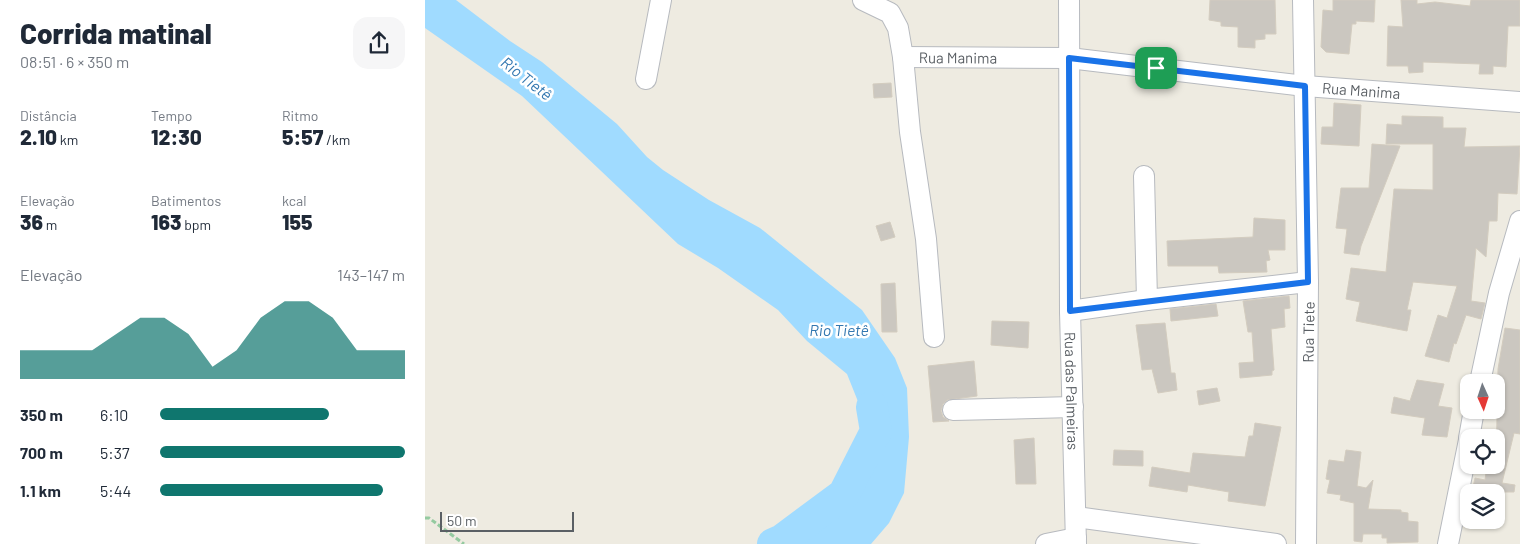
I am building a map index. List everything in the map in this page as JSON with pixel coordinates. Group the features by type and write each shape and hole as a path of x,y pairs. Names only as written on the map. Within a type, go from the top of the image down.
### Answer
{"street":[{"path":"646,79 661,0"},
{"name":"Rua Manima","path":"863,0 890,13 895,20 903,56 910,132 928,256 934,337"},
{"name":"Rua das Palmeiras","path":"1069,0 1070,311 1076,541"},
{"name":"Rua Tiete","path":"1303,0 1308,282 1306,544"},
{"name":"Rua Manima","path":"903,56 1069,58 1305,86 1520,102"},
{"path":"1144,176 1147,300"},
{"path":"1482,374 1499,293 1520,221"},
{"path":"1070,311 1147,300 1308,282"},
{"path":"953,410 1073,407"},
{"path":"1448,544 1462,474"},
{"path":"1075,517 1209,540 1276,544"},
{"path":"1046,544 1076,541"}],"path":[{"path":"425,518 429,518 464,544"}],"water":[{"name":"Rio Tietê","path":"425,0 456,0 510,41 542,62 617,124 647,157 663,170 709,200 760,228 862,310 895,358 907,388 909,437 904,493 889,523 871,544 778,544 853,490 868,458 859,404 847,374 807,341 778,310 718,268 678,244 522,96 425,28"}],"building":[{"path":"1210,0 1275,0 1276,34 1265,34 1265,39 1255,40 1255,48 1238,47 1238,27 1221,26 1221,22 1209,20"},
{"path":"1333,0 1375,0 1374,22 1356,21 1356,24 1352,24 1349,54 1326,52 1321,47 1323,10 1333,11"},
{"path":"1401,0 1417,0 1417,4 1435,2 1470,6 1471,0 1520,0 1520,26 1508,26 1506,67 1493,66 1493,74 1479,74 1480,64 1423,62 1423,72 1409,73 1408,66 1387,66 1388,26 1403,27"},
{"path":"891,83 892,97 874,98 873,84"},
{"path":"1334,103 1361,105 1359,146 1321,144 1322,127 1333,127"},
{"path":"1402,116 1443,117 1443,128 1466,128 1464,147 1520,146 1517,194 1498,193 1497,221 1489,221 1486,257 1476,248 1471,301 1485,303 1481,319 1466,315 1456,344 1454,343 1449,362 1425,356 1438,315 1447,318 1457,286 1413,282 1407,310 1411,310 1407,331 1356,321 1360,302 1346,299 1351,268 1386,272 1394,189 1433,190 1433,144 1386,144 1387,124 1402,125"},
{"path":"1372,144 1400,146 1359,255 1344,253 1347,229 1336,228 1341,188 1369,188"},
{"path":"1254,218 1285,220 1285,250 1268,250 1270,260 1266,261 1267,272 1219,273 1218,266 1168,266 1167,241 1253,237"},
{"path":"890,222 895,237 881,241 876,226"},
{"path":"895,283 897,332 882,332 881,284"},
{"path":"1289,296 1290,308 1284,309 1285,327 1271,329 1274,370 1272,375 1240,378 1239,363 1254,362 1252,332 1248,332 1243,301"},
{"path":"1216,304 1218,316 1171,321 1170,309"},
{"path":"992,321 1029,322 1028,348 991,345"},
{"path":"1165,323 1171,373 1175,373 1177,390 1158,393 1152,369 1142,370 1136,325"},
{"path":"1505,328 1520,330 1520,434 1514,433 1505,470 1505,429 1497,429 1497,419 1505,419 1505,374 1498,374"},
{"path":"974,361 977,396 947,400 943,404 941,411 943,417 949,421 933,422 928,366"},
{"path":"1417,380 1444,384 1438,406 1452,408 1447,437 1422,435 1425,418 1391,413 1394,397 1410,401"},
{"path":"1217,388 1220,401 1199,405 1197,391"},
{"path":"1255,423 1281,427 1265,506 1228,501 1229,492 1188,485 1187,492 1149,486 1152,467 1190,473 1193,453 1245,457 1249,436 1253,436"},
{"path":"1034,438 1036,484 1016,484 1014,440"},
{"path":"1114,450 1143,451 1143,466 1113,465"},
{"path":"1346,450 1361,452 1357,486 1366,488 1373,480 1368,509 1401,510 1401,512 1408,513 1408,521 1418,522 1418,542 1387,543 1387,538 1382,538 1382,534 1363,534 1362,542 1354,541 1354,503 1340,500 1341,495 1327,493 1330,480 1326,479 1329,460 1344,462"},
{"path":"1486,474 1504,474 1502,483 1515,485 1514,492 1505,492 1505,484 1474,484 1475,478 1485,480"}],"waterway":[{"name":"Rio Tietê","path":"773,544 782,540 844,494 876,431 872,407"}],"route":[{"path":"1069,58 1156,68 1305,86 1308,282 1147,300 1070,311 1069,58"}]}
